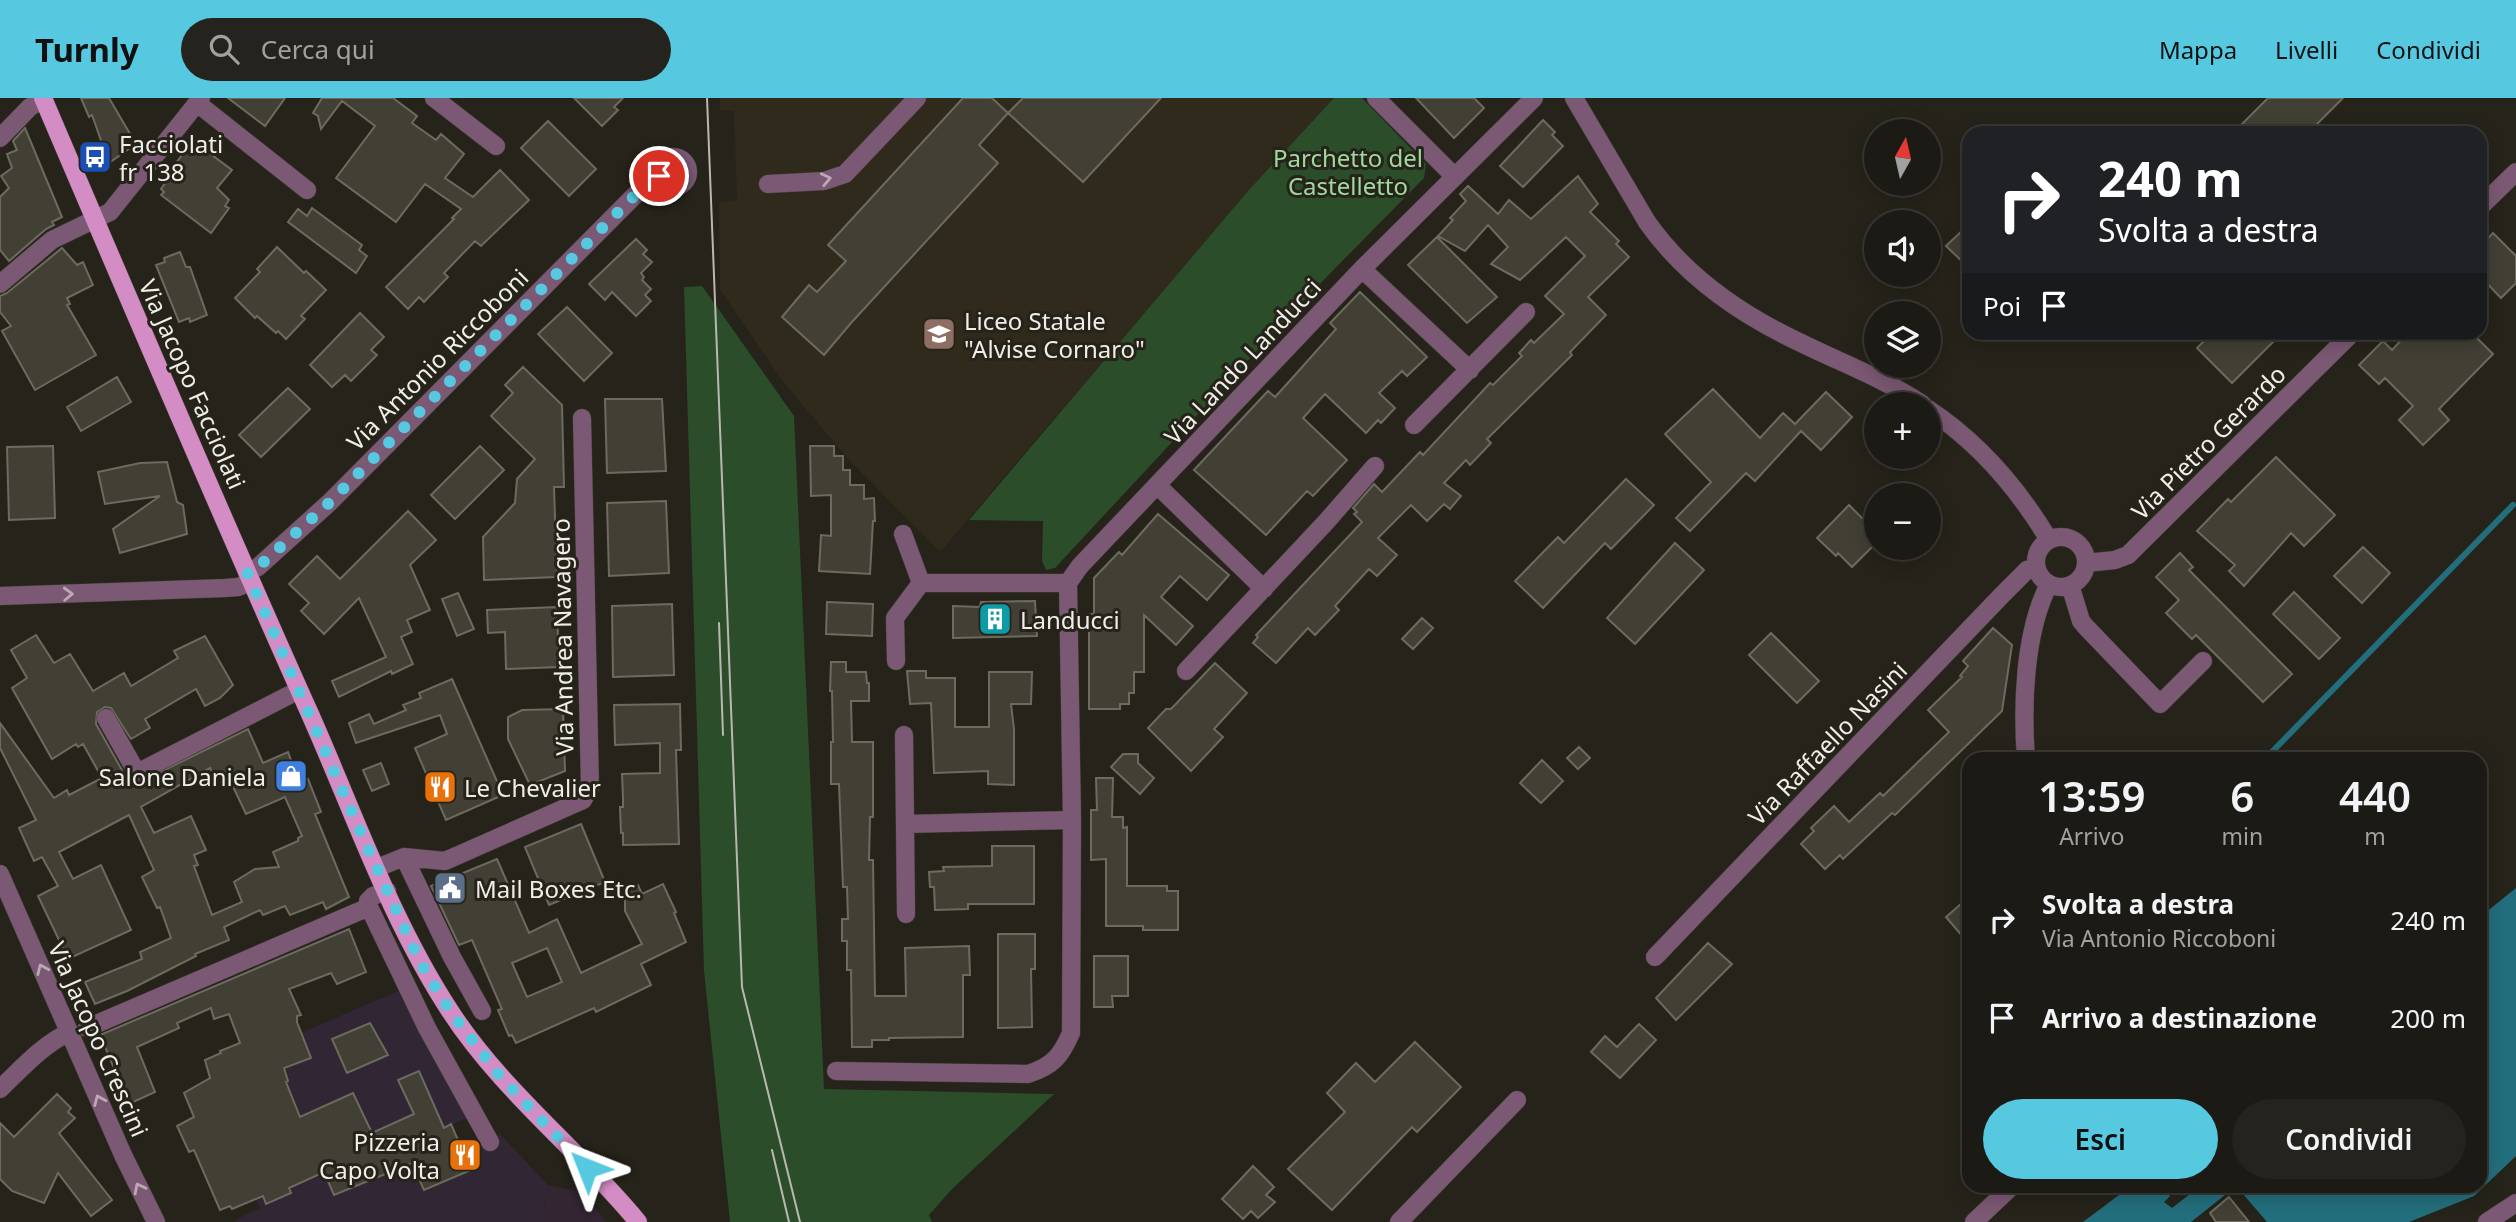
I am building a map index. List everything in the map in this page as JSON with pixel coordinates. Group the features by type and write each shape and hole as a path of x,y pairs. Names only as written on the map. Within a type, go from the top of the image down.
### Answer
{"main road":[{"name":"Via Jacopo Facciolati","path":"43,99 249,577 420,962 450,1011 499,1075 639,1222"}],"street":[{"path":"434,98 496,146"},
{"path":"768,184 824,181 845,174 917,98"},
{"path":"1376,98 1455,177"},
{"name":"Via Lando Landucci","path":"1068,583 1080,566 1362,270 1534,98"},
{"path":"1574,98 1647,222 1685,268 1713,292 1765,324 1864,371 1901,392"},
{"path":"0,138 30,107 43,99"},
{"path":"0,284 52,240 110,212 199,101 307,190"},
{"path":"2487,200 2516,172"},
{"name":"Via Antonio Riccoboni","path":"249,577 330,502 650,180 659,176"},
{"path":"1362,270 1471,370"},
{"path":"1414,425 1526,312"},
{"name":"Via Pietro Gerardo","path":"2086,563 2105,562 2128,555 2345,340"},
{"name":"Via Andrea Navagero","path":"377,868 404,857 445,861 583,800 587,795 590,787 582,418"},
{"path":"1941,419 1970,442 2001,474 2027,505 2049,540"},
{"path":"1186,671 1375,466"},
{"path":"1158,486 1264,589"},
{"path":"903,534 921,583"},
{"path":"2063,538 2077,543 2085,555 2086,563 2081,576 2070,585 2056,587 2041,578 2036,566 2038,552 2049,540 2063,538"},
{"name":"Via Raffaello Nasini","path":"1655,957 2002,595 2027,570 2036,566"},
{"path":"0,596 225,588 238,587 249,577"},
{"path":"836,1071 1028,1073 1037,1071 1061,1055 1071,1033 1072,820 1068,583 921,583"},
{"path":"896,661 895,618 921,583"},
{"path":"2026,752 2024,695 2036,619 2049,584"},
{"path":"2070,585 2081,621 2160,704 2203,661"},
{"path":"106,718 137,773 299,690"},
{"path":"904,735 906,914"},
{"path":"906,824 1072,820"},
{"path":"404,857 452,957 482,1011"},
{"name":"Via Jacopo Crescini","path":"0,874 6,905 78,1030 123,1154 156,1222"},
{"path":"387,891 368,901 369,907 427,1028 490,1142"},
{"path":"0,1089 59,1037 369,907"},
{"path":"1399,1222 1517,1100"},
{"path":"1975,1222 2005,1193"},
{"path":"2487,1222 2516,1203"}],"shaded area":[{"name":"Liceo Statale \"Alvise Cornaro\"","path":"720,98 1334,98 1249,191 940,552 848,459 781,379 720,289 719,202 737,200 734,111 720,110"},
{"path":"398,991 467,1118 451,1125 462,1149 499,1133 548,1185 542,1222 232,1222 260,1208 200,1086 273,1045"},
{"path":"548,1185 584,1193 606,1222 542,1222"}],"green space":[{"name":"Parchetto del Castelletto","path":"1334,98 1362,98 1426,164 1424,178 1306,298 1055,568 1046,570 1042,561 1043,521 969,520 1248,191"},
{"path":"702,286 794,416 824,1089 1054,1094 952,1189 929,1215 932,1222 730,1222 704,971 684,287"}],"water":[{"path":"2516,888 2516,1156 2487,1184 2487,911"},
{"path":"2122,1193 2168,1193 2170,1196 2164,1202 2172,1208 2191,1193 2227,1193 2191,1222 2083,1222"},
{"path":"2477,1193 2409,1222 2267,1222 2243,1194"}],"building":[{"path":"81,98 109,98 136,144 109,163 92,115 89,117"},
{"path":"228,98 285,98 265,126"},
{"path":"322,98 393,98 417,116 412,123 436,140 441,134 464,154 445,178 473,197 500,170 529,200 481,246 475,241 444,273 448,277 424,302 419,297 408,309 386,287 461,209 425,184 396,222 336,178 375,126 342,101 321,129 318,116 313,113"},
{"path":"574,98 623,98 614,107 618,110 602,126"},
{"path":"963,98 992,98 1008,113 979,145 998,163 824,355 782,317 809,285 817,292 846,261 828,245"},
{"path":"1023,98 1161,98 1083,182 1008,113"},
{"path":"1416,98 1474,98 1484,108 1454,138"},
{"path":"2268,98 2343,98 2315,126 2240,126"},
{"path":"1543,120 1555,132 1552,135 1563,146 1523,187 1500,166"},
{"path":"548,121 596,169 569,196 521,148"},
{"path":"25,128 62,217 52,222 54,225 9,261 0,250 0,197 9,188 1,176 12,168 7,154 17,150 13,141"},
{"path":"190,144 199,150 201,147 232,170 217,188 229,200 225,206 229,208 211,233 161,195 164,192 161,189 176,168 174,166"},
{"path":"1578,176 1598,204 1590,212 1619,241 1616,244 1629,257 1588,297 1606,315 1570,352 1572,355 1487,439 1491,443 1470,465 1466,460 1444,483 1461,496 1450,509 1444,504 1427,521 1411,505 1378,538 1397,555 1377,576 1369,569 1335,606 1339,610 1315,635 1308,628 1276,663 1253,643 1258,637 1256,635 1362,522 1354,514 1357,512 1353,508 1374,484 1382,492 1420,452 1423,455 1490,383 1493,385 1522,356 1519,353 1531,340 1534,343 1564,314 1545,296 1585,256 1566,237 1520,280 1491,264 1508,247 1488,225 1465,251 1438,236 1466,201 1460,194 1468,186 1498,214 1509,200 1531,219"},
{"path":"312,208 362,245 359,250 367,256 356,273 288,222 298,209 307,216"},
{"path":"1962,231 1962,261 1946,246"},
{"path":"2493,233 2516,256 2516,283 2501,298 2487,283 2487,239"},
{"path":"1437,237 1497,297 1467,323 1408,265"},
{"path":"636,239 647,250 643,254 652,262 641,273 644,277 642,280 651,289 645,295 651,301 636,316 612,292 605,300 589,284"},
{"path":"277,247 326,290 301,316 305,319 286,339 257,316 255,318 235,298 260,272 257,269"},
{"path":"62,248 77,265 83,262 93,285 67,298 70,304 67,305 96,355 35,390 2,331 11,326 0,312 0,296"},
{"path":"180,252 186,267 190,267 207,315 190,322 189,318 179,322 156,265 165,262 164,258"},
{"path":"1360,292 1427,357 1407,376 1402,371 1379,393 1395,408 1381,423 1378,420 1366,433 1325,394 1303,418 1347,460 1313,496 1307,491 1266,535 1194,470 1268,391 1275,397 1336,329 1330,323"},
{"path":"567,307 612,353 584,381 538,334"},
{"path":"360,313 384,337 371,350 377,355 351,381 345,375 332,387 310,365"},
{"path":"2205,340 2275,340 2232,383 2197,348"},
{"path":"2401,340 2479,340 2493,354 2439,409 2449,420 2423,445 2399,420 2413,406 2385,378 2379,384 2359,365 2383,341 2392,350"},
{"path":"523,367 562,405 564,487 554,487 557,577 484,580 483,537 515,503 517,479 535,459 491,416 513,393 505,385"},
{"path":"117,377 131,402 81,431 67,407"},
{"path":"288,388 310,409 261,457 239,435"},
{"path":"1713,389 1760,438 1783,413 1795,424 1826,392 1852,417 1821,450 1801,431 1755,481 1746,473 1690,531 1676,518 1711,482 1665,434"},
{"path":"605,399 662,399 666,471 607,473"},
{"path":"53,446 55,518 9,520 7,447"},
{"path":"480,446 504,470 455,519 431,495"},
{"path":"810,446 834,446 834,456 843,456 843,470 850,470 850,485 864,485 864,499 874,498 875,521 870,574 819,571 821,535 831,536 831,495 811,496"},
{"path":"2276,457 2335,515 2304,546 2291,533 2244,586 2229,571 2235,565 2197,531 2228,499 2231,502"},
{"path":"167,462 177,502 183,505 187,534 120,553 113,529 160,496 105,504 98,472 140,463"},
{"path":"1626,479 1654,505 1611,549 1605,543 1543,608 1515,581 1558,537 1564,543"},
{"path":"666,501 669,573 609,576 607,503"},
{"path":"1849,505 1864,520 1864,555 1852,567 1817,538"},
{"path":"408,511 436,540 410,565 430,610 407,620 412,632 401,637 413,664 392,674 391,671 339,697 332,681 386,657 359,598 324,634 301,611 309,603 289,584 317,556 340,579"},
{"path":"1158,514 1229,575 1207,600 1180,576 1161,597 1193,626 1176,645 1144,615 1144,672 1134,672 1134,693 1129,693 1129,704 1120,704 1120,709 1089,709 1089,614 1094,614 1094,578 1119,552 1122,555"},
{"path":"1675,543 1704,570 1635,644 1607,618"},
{"path":"2363,547 2390,573 2362,603 2334,576"},
{"path":"2180,553 2193,567 2189,570 2292,674 2263,702 2196,635 2192,639 2166,613 2179,600 2156,577"},
{"path":"2294,592 2340,638 2319,659 2273,614"},
{"path":"458,593 474,629 457,636 442,599"},
{"name":"Landucci","path":"1035,601 1037,636 953,638 953,606 980,607 981,602"},
{"path":"827,602 873,604 872,636 826,634"},
{"path":"672,604 674,675 613,677 612,606"},
{"path":"557,607 559,667 506,669 505,632 488,633 487,610"},
{"path":"1422,618 1433,628 1413,649 1402,639"},
{"path":"1993,628 2012,645 2002,711 1895,815 1892,813 1843,859 1840,855 1825,869 1801,844 1814,831 1811,828 1834,806 1849,822 1880,793 1883,796 1949,732 1928,710 1962,677 1960,676 1968,666 1963,661"},
{"path":"1771,633 1819,681 1797,703 1749,655"},
{"path":"36,635 54,663 70,654 93,691 124,673 131,686 178,658 174,651 205,636 233,685 220,698 205,706 196,689 145,719 150,728 131,739 111,708 105,707 97,712 96,724 127,779 136,784 248,729 263,763 288,752 299,782 308,779 321,812 315,814 349,897 326,909 323,902 290,915 285,906 263,915 260,910 224,927 229,940 95,1004 85,982 142,959 140,952 171,938 160,907 157,908 142,877 154,870 129,815 59,852 73,879 101,865 131,930 68,959 38,896 58,886 42,857 34,861 19,828 36,820 0,748 0,723 54,798 67,790 69,795 102,778 83,744 78,747 76,744 52,759 12,688 27,678 11,650","holes":["210,768 215,778 226,772 246,814 285,797 302,836 298,841 273,852 279,867 255,869 234,882 242,902 212,915 194,866 198,865 194,855 206,850 191,816 154,833 141,807"]},
{"path":"831,662 846,662 846,672 866,672 869,683 869,701 851,701 852,742 873,742 873,817 870,817 869,860 873,860 875,996 906,996 905,948 969,946 970,975 963,975 963,1037 889,1038 872,1040 872,1047 852,1047 851,970 847,970 847,941 842,941 842,919 848,919 847,887 843,887 839,784 831,784"},
{"path":"1215,663 1247,693 1214,729 1223,737 1191,771 1148,728 1166,709 1171,709"},
{"path":"907,671 926,671 926,678 955,678 955,727 989,727 989,672 1032,672 1031,704 1011,704 1014,785 988,784 988,771 934,773 931,703 910,704"},
{"path":"452,679 503,795 446,820 415,748 447,734 440,715 356,743 349,723 369,714 374,724 406,710 403,705 421,698 419,693"},
{"path":"680,704 681,750 676,750 679,844 623,845 620,807 623,807 622,774 660,773 660,743 615,745 614,705"},
{"path":"563,709 565,771 530,785 508,739 508,717 522,710"},
{"path":"1579,747 1590,758 1578,769 1567,758"},
{"path":"1123,754 1138,754 1138,763 1154,778 1140,794 1111,767"},
{"path":"1542,760 1563,781 1541,803 1520,783"},
{"path":"381,763 389,784 372,791 363,770"},
{"path":"1096,778 1113,778 1112,817 1123,817 1123,828 1127,827 1127,886 1167,886 1167,891 1178,891 1178,930 1106,926 1106,859 1091,860 1091,810 1097,810"},
{"path":"581,824 605,882 549,905 525,847"},
{"path":"992,846 1034,846 1034,904 968,904 968,909 935,910 934,887 930,887 929,872 944,871 943,867 992,866"},
{"path":"497,859 529,933 557,919 581,973 642,944 625,911 625,891 638,885 642,894 663,884 686,942 641,964 651,985 596,1012 594,1008 516,1043 512,1035 509,1036 498,1010 502,1009 472,940 459,945 431,886","holes":["547,948 562,982 527,997 512,963"]},
{"path":"1962,903 1962,936 1946,917"},
{"path":"349,929 366,972 337,984 331,973 289,989 301,1015 297,1016 297,1022 311,1058 284,1068 288,1081 286,1082 300,1117 353,1093 372,1133 414,1114 398,1080 419,1071 444,1128 451,1124 471,1170 424,1190 412,1163 334,1195 324,1172 289,1188 291,1193 266,1204 263,1196 232,1209 230,1206 220,1210 194,1150 189,1152 177,1126 194,1117 184,1093 210,1078 205,1060 240,1043 229,1014 214,1019 211,1008 177,1023 179,1028 137,1047 155,1092 129,1104 100,1035"},
{"path":"998,934 1035,934 1035,969 1031,969 1032,1027 998,1028"},
{"path":"1708,943 1732,964 1676,1020 1656,998"},
{"path":"1094,956 1128,956 1128,996 1112,996 1113,1007 1094,1007"},
{"path":"370,1023 388,1055 347,1073 332,1039"},
{"path":"1639,1024 1656,1040 1620,1078 1591,1052 1605,1036 1617,1047"},
{"path":"1415,1042 1461,1087 1417,1132 1412,1127 1332,1210 1288,1169 1345,1112 1327,1093 1356,1063 1375,1082"},
{"path":"57,1094 71,1108 68,1112 75,1118 59,1133 112,1200 91,1216 58,1173 44,1203 12,1191 0,1179 0,1123 14,1137"},
{"path":"1253,1166 1274,1187 1266,1195 1275,1202 1258,1218 1251,1211 1243,1219 1222,1199"},
{"path":"2229,1197 2249,1222 2216,1222 2210,1213"}],"waterway":[{"path":"2272,752 2513,505"}],"tram line":[{"path":"707,98 742,987 800,1222"},
{"path":"719,623 723,735"},
{"path":"772,1150 789,1222"}],"place":[{"name":"Facciolati fr 138","path":"95,157"},
{"name":"Liceo Statale \"Alvise Cornaro\"","path":"939,334"},
{"name":"Landucci","path":"995,619"},
{"name":"Salone Daniela","path":"291,776"},
{"name":"Le Chevalier","path":"440,787"},
{"name":"Mail Boxes Etc.","path":"450,888"},
{"name":"Pizzeria Capo Volta","path":"465,1155"}],"route":[{"path":"587,1168 499,1075 450,1011 420,962 247,572 258,567 330,502 650,180 659,176"}]}
